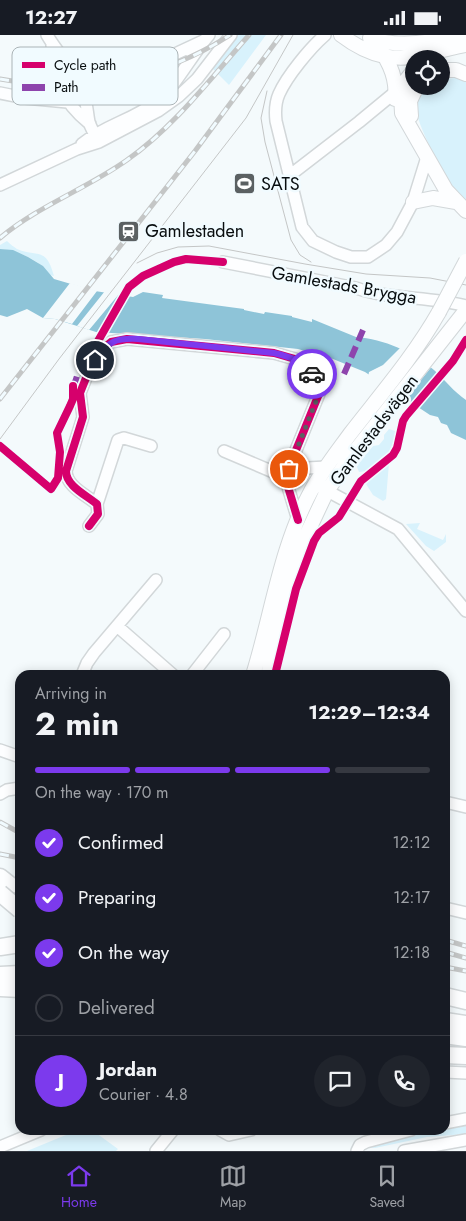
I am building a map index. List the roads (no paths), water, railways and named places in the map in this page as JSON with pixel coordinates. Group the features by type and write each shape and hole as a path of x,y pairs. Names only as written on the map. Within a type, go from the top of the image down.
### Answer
{"highway":[{"path":"0,877 15,889"},
{"path":"0,893 15,905"},
{"path":"0,947 15,945"},
{"path":"0,965 15,964"},
{"path":"0,975 15,974"},
{"path":"0,988 15,989"},
{"path":"450,997 466,1001"},
{"path":"450,1009 466,1012"},
{"path":"450,1022 466,1024"},
{"path":"450,1036 466,1038"},
{"path":"450,1046 466,1048"},
{"path":"450,1055 466,1056"}],"main road":[{"path":"341,35 355,45 376,54 405,59"},
{"path":"366,37 391,43 409,44 456,36"},
{"path":"366,37 383,51 391,70 405,86"},
{"path":"449,50 466,45"},
{"path":"450,53 466,57"},
{"path":"450,70 466,74"},
{"path":"405,89 394,108 406,127 412,129"},
{"path":"408,95 412,129 446,190 461,207"},
{"path":"413,202 433,198 461,207"},
{"name":"Gamlestadsvägen","path":"269,670 296,557 321,487 326,467 424,337 466,261"},
{"name":"Gamlestadsvägen","path":"254,670 285,554 298,520 321,487 351,456 382,419 466,310"}],"street":[{"path":"178,97 197,79 230,35"},
{"path":"325,35 312,48 286,81 276,103 276,121 302,227 313,241 351,257 368,257 386,245 397,232 413,202 427,157"},
{"path":"178,76 207,37"},
{"path":"178,52 207,37"},
{"path":"289,176 405,88"},
{"path":"70,105 94,133"},
{"path":"87,105 94,133"},
{"path":"0,185 77,149 94,133 153,105"},
{"path":"94,133 153,114 166,105"},
{"name":"Gamlestads Brygga","path":"223,262 356,288 371,293 419,297 466,310"},
{"path":"97,504 70,483 66,477 66,471 83,417 80,388 91,366 105,347 111,342 127,339 274,353 295,359 304,364 319,381 321,389 287,473 298,520"},
{"path":"89,526 98,514 97,504 118,440 124,438 151,446"},
{"path":"224,451 287,473"},
{"name":"Gamlestadsvägen","path":"287,473 326,467"},
{"path":"321,487 398,529 466,611"},
{"path":"84,670 87,663 156,579"},
{"path":"117,627 167,670"},
{"path":"196,670 224,634"},
{"path":"0,751 15,756"},
{"path":"0,794 15,789"},
{"path":"450,803 466,807"},
{"path":"450,909 466,913"},
{"path":"450,1072 466,1073"},
{"path":"450,1122 466,1119"},
{"path":"0,1147 29,1135"},
{"path":"156,1151 170,1135"},
{"path":"357,1151 360,1145 366,1142 393,1135"},
{"path":"404,1151 466,1140"}],"water":[{"path":"0,249 13,250 28,257 43,266 54,279 95,291 133,297 143,292 163,295 162,298 244,309 264,314 265,312 292,316 312,322 312,319 356,337 377,340 398,347 426,363 466,400 466,440 451,433 447,425 441,423 438,417 430,415 365,372 333,359 298,349 205,339 96,332 55,319 43,318 27,309 7,317 0,315"}],"tram line":[{"path":"0,439 59,359 246,118 293,35"},
{"path":"267,91 261,118 265,142 291,240 300,255 311,262"},
{"path":"137,263 157,253 178,247 209,246 366,274 430,278 466,285"}],"railway":[{"path":"178,62 230,35"},
{"path":"0,238 30,216 95,180 144,147 161,133 249,35"},
{"path":"0,399 195,151 281,35"},
{"path":"0,79 12,81"},
{"path":"0,822 15,830"},
{"path":"0,854 15,857"},
{"path":"0,895 15,895"},
{"path":"450,941 466,946"},
{"path":"450,953 466,958"},
{"path":"450,968 466,971"}],"place":[{"name":"SATS","path":"245,184"},
{"name":"Gamlestaden","path":"129,231"}]}
